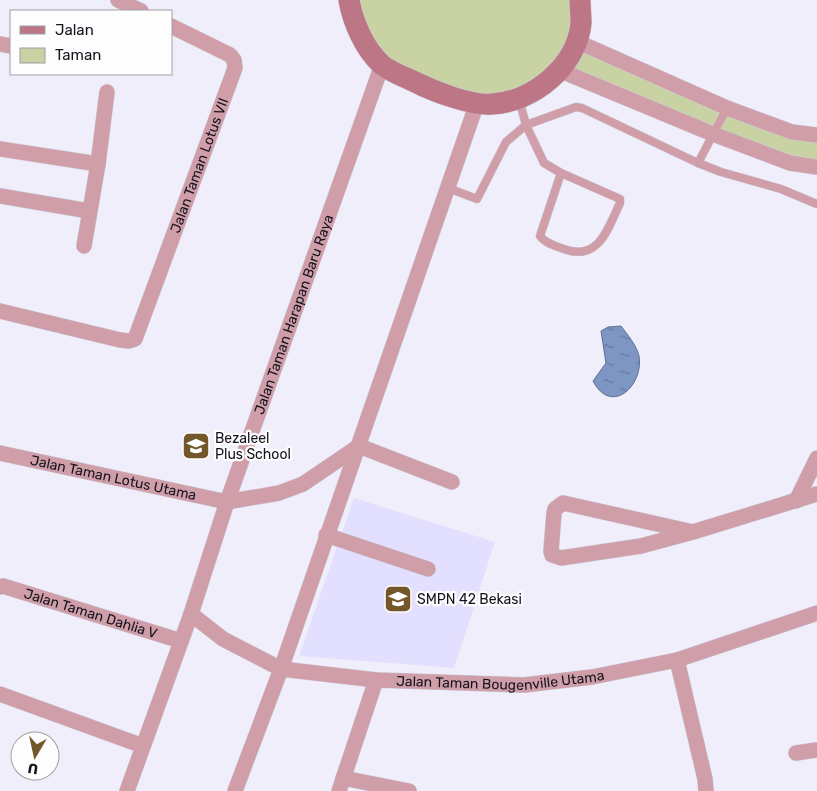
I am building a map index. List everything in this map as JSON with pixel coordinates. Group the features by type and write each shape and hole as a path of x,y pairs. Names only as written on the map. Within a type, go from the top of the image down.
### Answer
{"street":[{"path":"118,0 139,10"},
{"path":"349,0 353,21 367,46 382,64 431,90 477,103 491,104 518,99 544,84 559,70 570,56 576,41 581,24 580,0"},
{"name":"Jalan Taman Lotus VII","path":"0,311 120,340 129,341 135,339 234,68 234,60 230,54 172,26"},
{"path":"576,41 727,108 792,132 817,135"},
{"name":"Jalan Taman Harapan Baru Raya","path":"127,791 191,614 227,502 382,64"},
{"path":"559,70 713,134 790,163 817,168"},
{"path":"84,246 98,164 107,92"},
{"path":"235,791 281,669 477,103"},
{"path":"0,149 98,164"},
{"path":"0,196 90,211"},
{"path":"227,502 279,493 304,484 359,446"},
{"path":"359,446 452,482"},
{"name":"Jalan Taman Lotus Utama","path":"0,453 227,502"},
{"path":"796,501 817,458"},
{"path":"693,532 563,503 555,509 554,513 551,551 556,557 561,558 641,546 693,532 817,494"},
{"path":"326,535 428,569"},
{"name":"Jalan Taman Dahlia V","path":"0,587 3,586 181,641"},
{"name":"Jalan Taman Bougenville Utama","path":"191,614 223,639 281,669 376,680 524,684 592,677 677,660 817,613"},
{"path":"677,660 705,779 706,791"},
{"path":"376,680 341,785 409,791"},
{"path":"0,694 143,746"},
{"path":"796,753 817,750"}],"lane":[{"path":"518,99 526,125 544,163 561,173 620,199 620,204 600,243 585,251 568,251 553,245 540,236 561,173"},
{"path":"448,188 477,199 506,142 526,125 570,108 582,108 698,163 781,190 817,204"},
{"path":"698,163 727,108"}],"shaded area":[{"name":"SMPN 42 Bekasi","path":"354,498 495,542 454,668 299,656"}],"green space":[{"path":"349,0 580,0 576,41 727,108 817,135 817,167 559,70 503,103 382,65"}],"water":[{"path":"621,326 636,348 639,356 639,367 636,377 625,393 617,396 608,396 600,391 593,381 606,363 601,331 608,327"}],"place":[{"name":"Bezaleel Plus School","path":"196,446"},
{"name":"SMPN 42 Bekasi","path":"398,599"}]}
